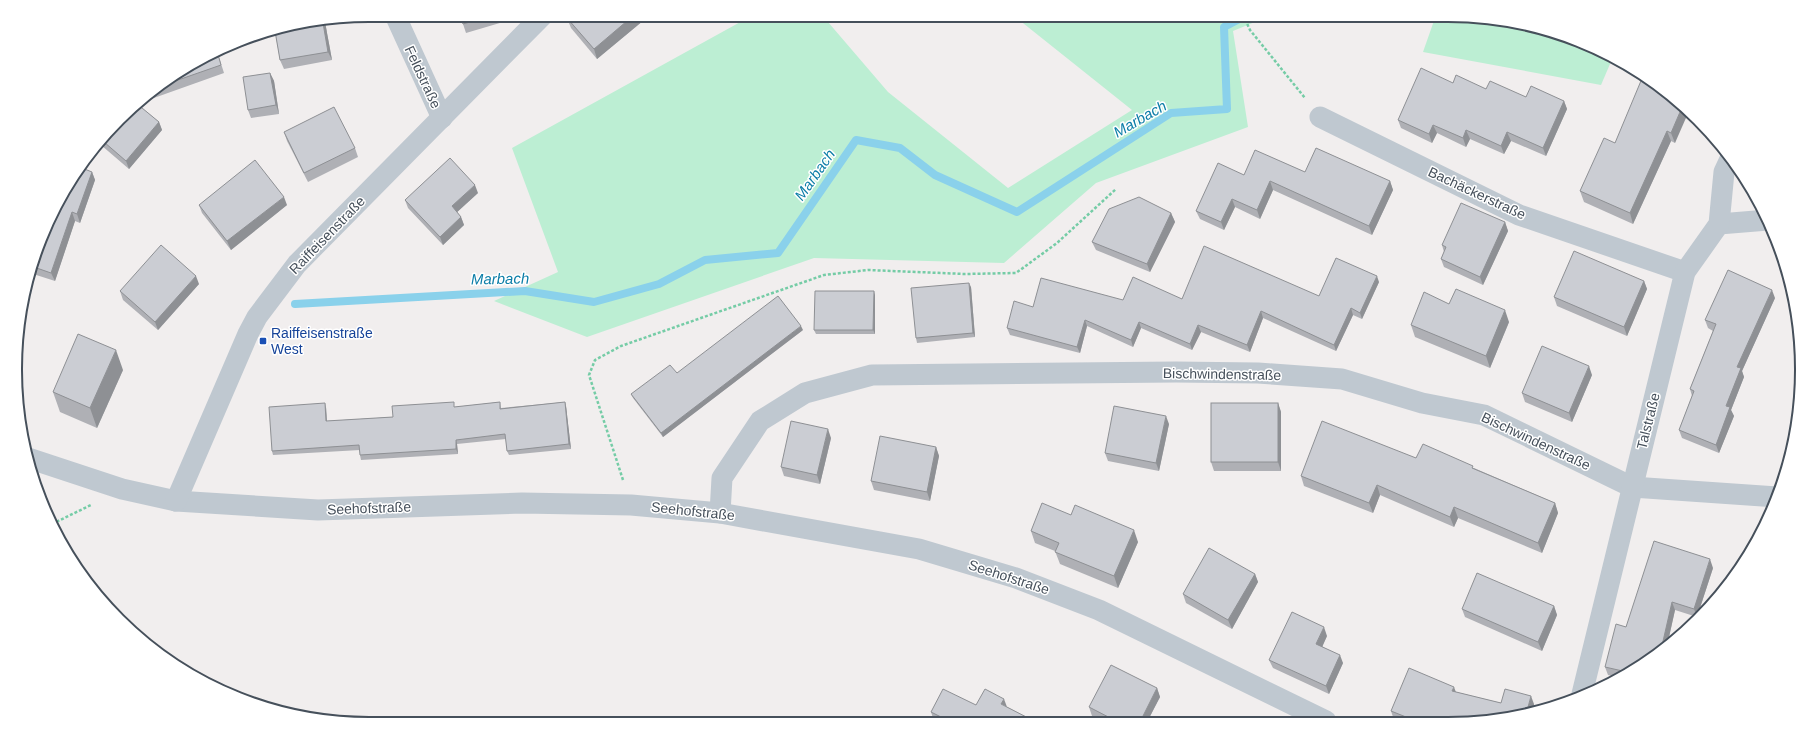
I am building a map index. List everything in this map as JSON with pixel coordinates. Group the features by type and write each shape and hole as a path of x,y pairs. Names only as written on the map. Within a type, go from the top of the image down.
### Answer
{"street":[{"name":"Feldstraße","path":"398,22 442,118"},
{"name":"Raiffeisenstraße","path":"176,501 248,334 257,317 297,264 536,22"},
{"name":"Bachäckerstraße","path":"1320,117 1519,216 1685,272"},
{"name":"Talstraße","path":"1583,690 1685,272 1719,224 1724,172 1728,164"},
{"path":"1719,224 1761,221"},
{"name":"Bischwindenstraße","path":"720,513 722,478 760,421 805,394 872,375 1176,372 1258,373 1342,379 1422,403 1484,415 1632,487 1771,497"},
{"name":"Seehofstraße","path":"34,460 122,489 176,501 318,510 522,503 631,505 720,513 919,549 1016,578 1099,610 1318,717"}],"path":[{"path":"1246,22 1250,30 1320,117"},
{"path":"631,505 589,375 595,360 621,346 824,275 868,270 965,274 1016,273 1057,243 1116,189"},
{"path":"57,521 122,489"}],"green space":[{"path":"740,22 828,22 888,92 1008,188 1132,110 1022,22 1255,22 1233,31 1248,127 1096,183 1004,263 814,258 587,337 494,301 558,272 512,148"},
{"path":"1434,22 1470,23 1515,29 1559,40 1580,48 1610,63 1601,85 1423,52"}],"building":[{"path":"570,22 626,22 594,49"},
{"path":"323,25 328,52 280,60 276,35"},
{"path":"219,57 221,65 177,80"},
{"path":"1421,68 1453,83 1456,75 1486,89 1490,81 1526,97 1531,86 1564,101 1543,148 1507,132 1501,146 1466,130 1463,138 1433,125 1429,134 1398,120"},
{"path":"270,73 276,105 248,110 243,77"},
{"path":"1641,81 1680,111 1671,133 1667,131 1630,213 1580,191 1604,138 1615,143"},
{"path":"141,107 159,122 126,161 105,143"},
{"path":"334,107 355,148 304,173 284,132"},
{"path":"1316,148 1390,181 1369,226 1270,181 1257,210 1232,199 1221,222 1196,211 1218,163 1244,175 1255,150 1305,172"},
{"path":"450,158 475,185 452,206 461,217 440,237 405,200"},
{"path":"255,160 284,197 227,241 199,205"},
{"path":"86,169 92,172 77,214 72,212 51,273 37,268 40,258 58,216"},
{"path":"1139,197 1171,213 1147,264 1092,242 1109,209"},
{"path":"1461,203 1505,222 1480,277 1441,259 1446,247 1442,245"},
{"path":"161,245 196,276 155,322 120,291"},
{"path":"1204,246 1319,296 1336,258 1377,276 1360,313 1351,308 1334,345 1261,311 1247,345 1198,325 1190,344 1139,322 1131,340 1085,320 1077,347 1007,328 1014,301 1033,307 1041,278 1123,300 1133,277 1182,299"},
{"path":"1574,251 1644,281 1624,327 1554,297"},
{"path":"1728,270 1772,290 1737,367 1741,368 1726,406 1730,407 1716,445 1679,430 1694,391 1690,389 1716,324 1705,320"},
{"path":"969,283 973,333 916,338 911,288"},
{"path":"1456,289 1505,310 1486,356 1411,325 1424,292 1449,304"},
{"path":"815,291 874,291 873,330 814,330"},
{"path":"778,296 801,326 661,433 631,394 670,365 677,373"},
{"path":"78,334 116,350 90,408 53,392"},
{"path":"1542,346 1589,366 1569,413 1522,393"},
{"path":"454,402 454,407 500,402 500,409 565,402 569,444 507,451 505,434 456,440 456,449 360,455 359,445 272,451 269,407 325,403 326,421 393,417 392,406"},
{"path":"1211,403 1278,403 1278,462 1211,462"},
{"path":"1114,406 1166,416 1156,463 1105,453"},
{"path":"791,421 828,429 817,475 781,467"},
{"path":"1322,421 1416,458 1423,444 1473,466 1472,468 1555,503 1538,543 1454,507 1450,517 1377,485 1369,503 1301,476"},
{"path":"880,436 936,447 927,492 871,481"},
{"path":"1042,503 1071,515 1075,505 1134,530 1114,576 1055,552 1059,543 1031,531"},
{"path":"1654,541 1710,559 1694,609 1672,602 1663,642 1620,670 1605,667 1616,624 1626,627"},
{"path":"1209,548 1255,574 1228,620 1183,594"},
{"path":"1477,573 1554,606 1538,642 1462,609"},
{"path":"1292,612 1324,627 1316,644 1340,655 1326,686 1269,660"},
{"path":"1111,665 1157,688 1142,717 1108,717 1089,707"},
{"path":"1409,668 1454,687 1452,691 1501,703 1505,689 1531,696 1528,707 1493,714 1448,717 1406,717 1391,711"},
{"path":"943,689 976,705 985,689 1004,699 1001,704 1026,717 941,717 931,712"}],"waterway":[{"name":"Marbach","path":"295,304 525,291 594,302 659,284 705,260 778,253 856,140 900,148 935,175 1017,212 1171,113 1227,109 1224,27 1234,22"}],"place":[{"name":"Raiffeisenstraße West","path":"263,341"}]}
